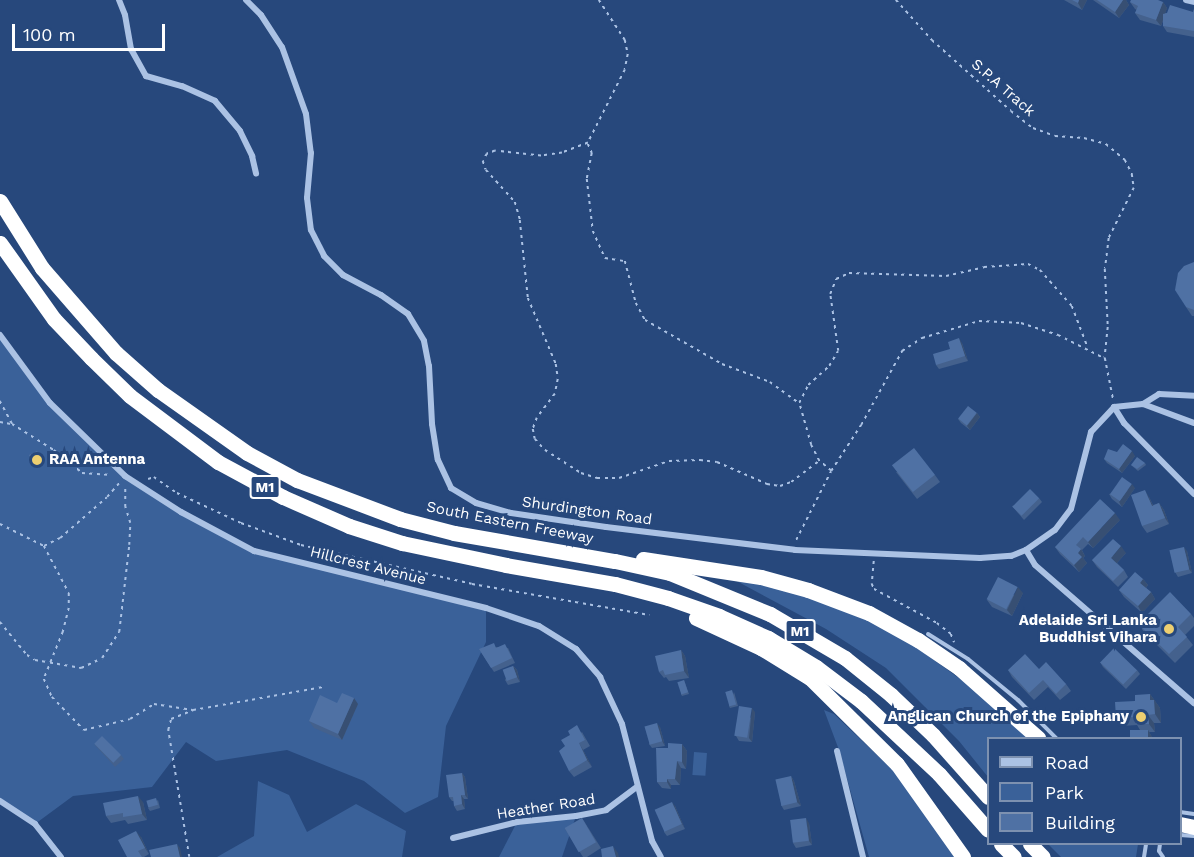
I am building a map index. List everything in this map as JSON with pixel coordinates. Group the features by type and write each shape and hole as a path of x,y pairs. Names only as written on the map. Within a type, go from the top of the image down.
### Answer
{"highway":[{"name":"South Eastern Freeway","path":"0,201 42,268 116,353 167,397 247,453 297,480 400,519 454,533 670,573 721,592 780,620 849,661 891,695 933,735 987,796"},
{"name":"M1","path":"0,243 54,319 91,358 130,396 218,462 283,497 349,526 402,543 496,563 615,584 668,598 719,616 768,638 816,667 901,736 987,829"},
{"name":"M1","path":"562,552 674,562 761,577 819,593 874,615 922,642 963,671 1037,737"},
{"path":"615,584 761,648 810,678 897,764 963,857"},
{"path":"1003,845 1014,857"},
{"path":"1032,845 1043,857"}],"street":[{"path":"119,0 125,15 131,50 146,76 182,86 215,101 240,131 252,156 256,174"},
{"name":"Shurdington Road","path":"246,0 261,15 282,47 306,114 312,153 307,198 311,230 324,256 343,275 381,295 408,314 424,341 429,366 432,424 438,460 451,488 476,503 511,513 606,527 795,550 980,558 1011,556 1026,550 1055,530 1071,509 1091,432 1114,407"},
{"path":"1186,0 1194,2"},
{"name":"Hillcrest Avenue","path":"0,335 50,403 125,476 139,487 254,550 486,608 539,626 576,649 600,677 622,724 652,841 661,857"},
{"path":"1194,396 1159,394 1143,404 1114,407 1124,423 1194,494"},
{"path":"1143,404 1194,423"},
{"path":"1026,550 1035,565 1194,703"},
{"path":"837,751 863,857"},
{"name":"Heather Road","path":"453,838 517,822 576,816 606,810 637,787"},
{"path":"0,801 35,824 61,857"}],"lane":[{"path":"928,634 952,647 1018,700 1055,737"},
{"path":"1144,857 1146,845"}],"path":[{"path":"599,0 625,40 628,54 625,70 588,143 562,153 541,156 495,151 487,154 483,161 486,170 515,202 520,220 528,298 556,364 558,379 555,394 537,418 533,429 540,446 581,473 597,478 619,478 669,461 700,459 717,462 767,484 780,486 792,482 819,461"},
{"name":"S.P.A Track","path":"896,0 932,40 1033,128 1055,136 1084,138 1106,144 1125,160 1132,174 1134,188 1108,238 1105,268 1108,327 1105,358 1114,407"},
{"path":"588,143 592,153 587,179 593,231 605,258 625,261 636,303 645,320 722,364 770,382 799,403 811,445 819,461 831,471"},
{"path":"799,403 808,386 829,366 838,351 830,294 836,279 849,273 946,276 1009,263 1028,264 1040,270 1072,306 1088,348"},
{"path":"795,550 797,536 831,471 861,425 902,351 922,338 979,321 1021,323 1088,348 1105,358"},
{"path":"0,401 12,424"},
{"path":"0,422 12,424 54,450 82,472 125,476"},
{"path":"44,546 60,538 107,497 125,476"},
{"path":"0,622 27,655 34,660 50,660 72,668 90,666 102,658 119,632 129,545 125,476"},
{"path":"139,487 154,477 177,493 241,523 301,545 346,557 472,584 649,615"},
{"path":"0,524 44,546 69,593 69,608 44,679 52,697 84,730 130,719 154,704 193,710"},
{"path":"875,554 872,587 937,623 954,637 952,647"},
{"path":"189,857 168,730 171,719 193,710 323,687"}],"green space":[{"path":"0,335 50,403 131,481 254,551 486,608 486,642 446,726 438,797 405,813 364,781 287,750 216,761 186,742 152,787 73,796 35,824 0,801"},
{"path":"731,578 793,592 851,611 903,638 970,686 1027,737 987,737 987,776 959,741 886,668 826,629"},
{"path":"824,710 834,714 897,774 955,857 869,857 839,750"},
{"path":"694,752 707,753 705,776 692,775"},
{"path":"258,781 289,795 307,832 356,804 406,831 402,857 217,857 254,836"},
{"path":"576,816 562,857 499,857 517,822"},
{"path":"1049,845 1138,845 1136,857 1061,857"}],"building":[{"path":"1097,0 1123,0 1115,12"},
{"path":"1131,0 1163,2 1156,20 1135,13 1138,6 1130,2"},
{"path":"1170,5 1193,12 1194,9 1194,31 1163,26 1163,14 1167,13"},
{"path":"1194,262 1194,310 1186,307 1175,290 1178,273 1184,266"},
{"path":"959,338 965,356 936,365 933,354 950,349 948,342"},
{"path":"968,406 977,413 967,425 958,419"},
{"path":"1123,444 1132,451 1119,469 1104,459 1108,449 1117,452"},
{"path":"914,448 935,475 913,492 892,465"},
{"name":"RAA Antenna","path":"37,451 41,459 34,463 29,455"},
{"path":"1137,457 1145,463 1137,469 1131,465"},
{"path":"1122,477 1132,484 1120,501 1110,494"},
{"path":"1030,489 1039,498 1022,516 1012,507"},
{"path":"1145,490 1152,506 1159,503 1165,518 1142,526 1131,495"},
{"path":"1100,499 1115,513 1088,542 1083,537 1076,545 1081,549 1078,553 1082,557 1074,565 1055,547"},
{"path":"1113,539 1121,546 1111,558 1124,570 1113,581 1092,560"},
{"path":"1184,547 1189,569 1175,573 1169,550"},
{"path":"1135,572 1143,579 1140,583 1151,592 1138,606 1119,590"},
{"path":"998,577 1018,587 1006,609 987,599"},
{"name":"Adelaide Sri Lanka Buddhist Vihara","path":"1170,592 1191,614 1178,627 1187,637 1169,654 1138,624"},
{"path":"494,643 496,648 505,644 512,658 491,668 479,649"},
{"path":"1114,648 1137,670 1123,685 1100,662"},
{"path":"681,650 684,671 665,675 663,670 659,672 655,656"},
{"path":"1025,654 1039,669 1046,662 1066,684 1056,694 1043,680 1029,693 1008,670"},
{"path":"513,666 517,677 507,681 503,670"},
{"path":"684,680 688,692 681,695 677,682"},
{"path":"732,690 736,704 729,706 725,692"},
{"path":"342,693 354,698 338,734 309,721 320,695 337,703"},
{"path":"1150,694 1150,700 1154,700 1155,714 1148,715 1149,724 1136,724 1136,717 1116,718 1115,702 1135,701 1135,695"},
{"path":"739,706 752,708 747,738 734,736"},
{"path":"657,723 662,741 650,745 645,727"},
{"path":"577,725 585,740 579,743 587,760 569,771 559,751 565,746 561,740 570,735 568,731"},
{"path":"1130,730 1148,730 1148,737 1130,737"},
{"path":"102,736 121,755 113,763 94,744"},
{"path":"668,743 682,744 682,762 677,761 675,779 657,782 656,748 668,748"},
{"path":"462,773 465,795 461,795 462,804 454,806 453,797 449,797 446,775"},
{"path":"791,776 797,802 781,806 775,780"},
{"path":"138,796 142,814 123,817 123,813 106,816 103,803"},
{"path":"156,798 158,805 148,807 146,801"},
{"path":"672,802 682,824 664,832 655,810"},
{"path":"582,818 596,842 579,852 565,828"},
{"path":"806,818 809,841 793,843 790,820"},
{"path":"136,831 145,848 138,851 142,857 127,857 118,840"},
{"path":"177,844 180,857 151,857 149,850"},
{"path":"613,846 616,857 602,857 601,849"}],"place":[{"name":"RAA Antenna","path":"37,460"},
{"name":"Adelaide Sri Lanka Buddhist Vihara","path":"1169,629"},
{"name":"Anglican Church of the Epiphany","path":"1141,717"}]}
